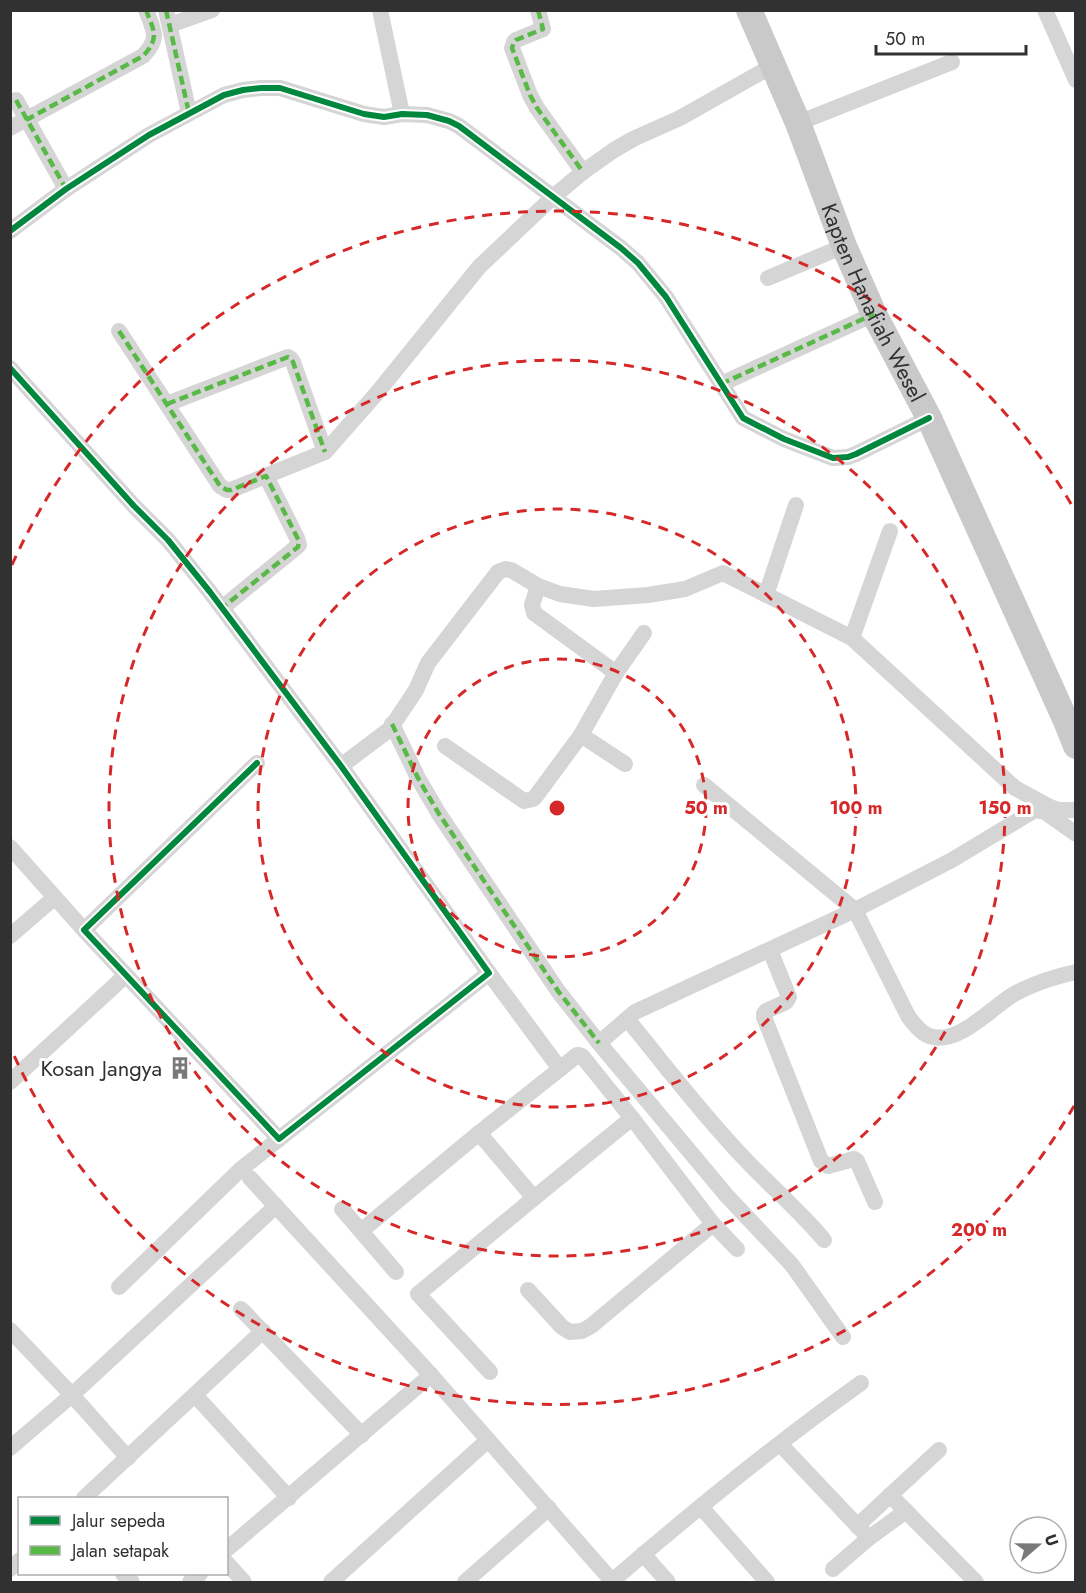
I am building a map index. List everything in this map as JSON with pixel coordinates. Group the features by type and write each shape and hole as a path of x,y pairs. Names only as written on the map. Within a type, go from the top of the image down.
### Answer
{"main road":[{"name":"Kapten Hanafiah Wesel","path":"748,10 774,65 844,246 874,314 929,418 1071,719 1076,746"}],"street":[{"path":"10,128 143,56 154,42 155,35 146,10"},
{"path":"183,116 168,18 212,10"},
{"path":"380,10 402,114"},
{"path":"538,10 543,29 516,40 512,48 533,101 584,172"},
{"path":"1045,10 1076,80"},
{"path":"798,123 952,62"},
{"path":"119,331 223,489 231,490 266,477 325,452 377,393 479,267 553,197 614,150 680,118 694,108 709,102 774,65"},
{"path":"10,231 66,189 148,135 224,95 243,90 280,88 374,116 427,115 459,126 638,263 666,297 742,418 784,439 833,458 856,454 929,418"},
{"path":"16,100 66,189"},
{"path":"768,278 844,246"},
{"path":"720,384 874,314"},
{"path":"167,404 282,359 290,358 325,452"},
{"path":"10,368 134,506 168,540 222,608 341,766 560,1069"},
{"path":"222,608 299,545 266,477"},
{"path":"766,595 796,505"},
{"path":"852,638 890,531"},
{"path":"341,766 387,733 416,690 428,663 496,574 506,569 511,570 538,586 560,594 594,599 648,595 685,589 723,573 852,638 1015,788 1058,810 1076,810"},
{"path":"538,586 532,605 534,613 616,673"},
{"path":"445,746 524,801 533,799 581,735 616,673 644,633"},
{"path":"392,724 418,778 439,814 558,991 727,1196 792,1265 843,1337"},
{"path":"581,735 625,764"},
{"path":"84,930 257,763"},
{"path":"704,785 855,910 908,1016 926,1035 937,1038 960,1033 1030,986 1076,972"},
{"path":"599,1043 635,1012 855,910 952,860 1035,810 1045,812 1076,834"},
{"path":"10,847 54,898 279,1138"},
{"path":"10,936 54,898"},
{"path":"770,950 789,997 786,1002 766,1011 764,1017 822,1161 828,1166 854,1159 857,1161 875,1202"},
{"path":"119,1287 241,1169 489,973"},
{"path":"10,1082 126,975"},
{"path":"627,1019 743,1158 806,1218 824,1240"},
{"path":"361,1231 579,1054 632,1118 713,1224 737,1249"},
{"path":"490,1372 418,1294 632,1118"},
{"path":"479,1133 534,1198"},
{"path":"250,1178 549,1508 611,1582 809,1420 861,1383"},
{"path":"10,1448 72,1395 276,1206"},
{"path":"342,1209 396,1272"},
{"path":"528,1290 562,1327 570,1332 582,1331 591,1326 713,1224"},
{"path":"241,1309 362,1435"},
{"path":"10,1330 128,1458"},
{"path":"85,1497 263,1331"},
{"path":"228,1548 430,1376"},
{"path":"195,1395 289,1498"},
{"path":"331,1582 488,1440"},
{"path":"780,1444 863,1532"},
{"path":"833,1569 890,1495 939,1450"},
{"path":"890,1495 971,1581"},
{"path":"701,1507 766,1582"},
{"path":"465,1582 549,1508"},
{"path":"863,1532 906,1511"},
{"path":"643,1554 668,1582"},
{"path":"228,1564 244,1582"}],"marked path":[{"path":"26,120 143,56 154,39 146,10"},
{"path":"166,10 189,113"},
{"path":"538,10 543,29 516,40 512,48 537,108 583,172"},
{"path":"16,100 66,189"},
{"path":"721,384 874,314"},
{"path":"119,331 220,486 231,490 266,476 299,541 298,547 222,608"},
{"path":"167,404 288,357 293,362 325,452"},
{"path":"392,724 418,778 439,814 558,991 599,1043"}],"cycle path":[{"path":"10,231 66,189 149,135 224,95 243,90 280,88 364,114 384,117 402,114 427,115 459,126 638,263 666,297 743,418 784,439 833,458 856,454 929,418"},
{"path":"10,368 134,506 168,540 210,592 341,766 489,973 279,1139 84,930 257,763"}],"place":[{"name":"Kosan Jangya","path":"180,1068"}]}
